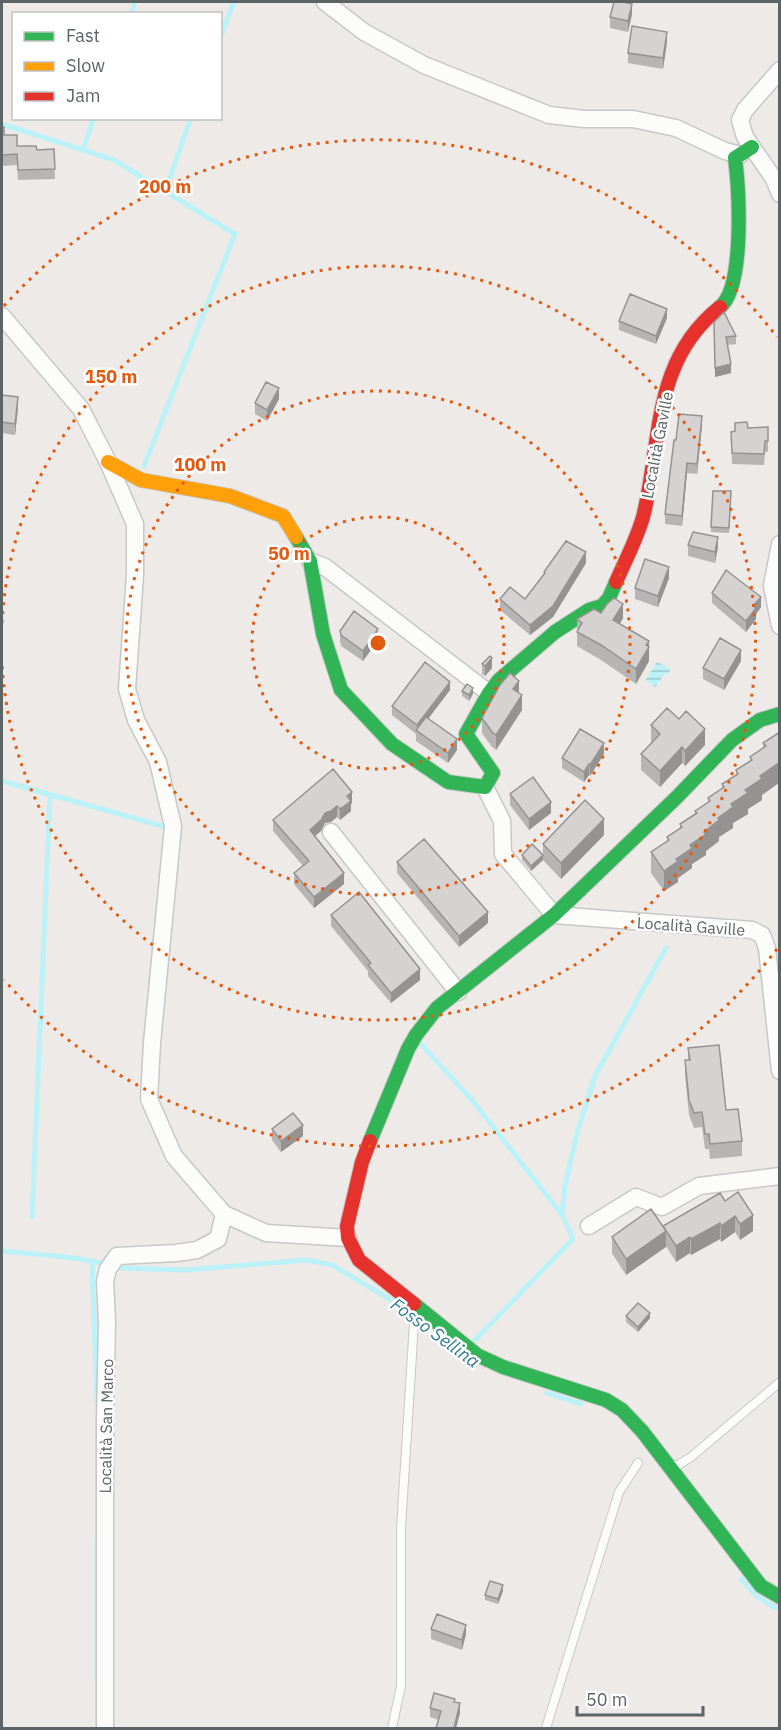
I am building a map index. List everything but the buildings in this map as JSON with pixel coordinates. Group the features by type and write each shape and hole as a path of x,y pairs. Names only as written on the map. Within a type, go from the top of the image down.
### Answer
{"street":[{"path":"325,2 364,32 424,65 549,115 584,119 633,119 676,128 725,151 746,151 774,179 780,194"},
{"path":"746,151 746,137 740,120 745,110 780,70"},
{"name":"Località Gaville","path":"746,151 735,158 739,188 738,258 726,302 707,317 675,361 659,414 644,515 609,598 602,606 589,610 555,632 499,680 466,734 494,773 485,787 502,821 503,854 554,915 752,930 762,935 767,948 780,1071"},
{"path":"2,316 81,409 108,462 135,524 135,575 127,689 136,720 158,762 173,826 152,1043 149,1099 174,1156 224,1214 266,1233 348,1238"},
{"path":"108,462 141,480 230,495 283,516 310,561 324,634 341,690 392,744 448,782 485,787"},
{"path":"780,544 772,586 780,626"},
{"path":"310,561 325,567 489,693"},
{"path":"780,714 760,720 732,740 677,797 554,915 437,1008 426,1021 402,1063 362,1162 347,1226 352,1250 359,1260 477,1355 503,1367 606,1400 622,1410 642,1431 761,1586 780,1597"},
{"path":"331,832 458,992"},
{"path":"589,1226 636,1197 662,1208 699,1186 780,1176"},
{"name":"Località San Marco","path":"105,1728 107,1322 105,1281 108,1269 117,1256 196,1250 218,1239 224,1214"}],"lane":[{"path":"392,1728 401,1686 401,1528 415,1305"},
{"path":"668,1465 678,1464 691,1457 780,1382"},
{"path":"546,1728 619,1492 638,1462"}],"water":[{"path":"657,662 671,669 668,674 665,673 656,687 645,681"}],"waterway":[{"path":"132,12 135,2"},
{"path":"222,33 234,2"},
{"path":"83,149 93,120"},
{"path":"165,191 190,120"},
{"path":"2,124 114,160 235,234 144,466"},
{"path":"2,781 162,826"},
{"path":"32,1217 50,794"},
{"path":"562,1214 565,1186 577,1133 595,1076 666,948"},
{"path":"419,1042 472,1100 563,1216 573,1239 472,1343"},
{"name":"Fosso Sellina","path":"2,1251 75,1258 118,1268 186,1270 306,1260 332,1265 391,1300"},
{"path":"92,1263 97,1403"},
{"name":"Fosso Sellina","path":"547,1393 581,1404"},
{"path":"97,1538 97,1679"},
{"name":"Fosso Sellina","path":"742,1579 758,1597 780,1609"}],"traffic: fast":[{"path":"720,307 728,296 737,259 739,213 735,158 752,147"},
{"path":"296,537 310,561 323,634 341,690 392,744 448,782 485,787 493,773 466,734 489,693 499,680 555,632 589,610 602,606 609,598 616,582"},
{"path":"370,1141 408,1049 437,1008 554,915 677,797 732,740 760,720 780,714"},
{"path":"414,1304 477,1355 503,1367 606,1400 622,1410 642,1431 761,1586 780,1597"}],"traffic: slow":[{"path":"108,462 141,480 230,496 283,516 296,537"}],"traffic: jam":[{"path":"616,582 642,521 663,402 671,376 682,351 698,328 720,307"},
{"path":"370,1141 362,1162 347,1226 348,1238 359,1260 414,1304"}]}
